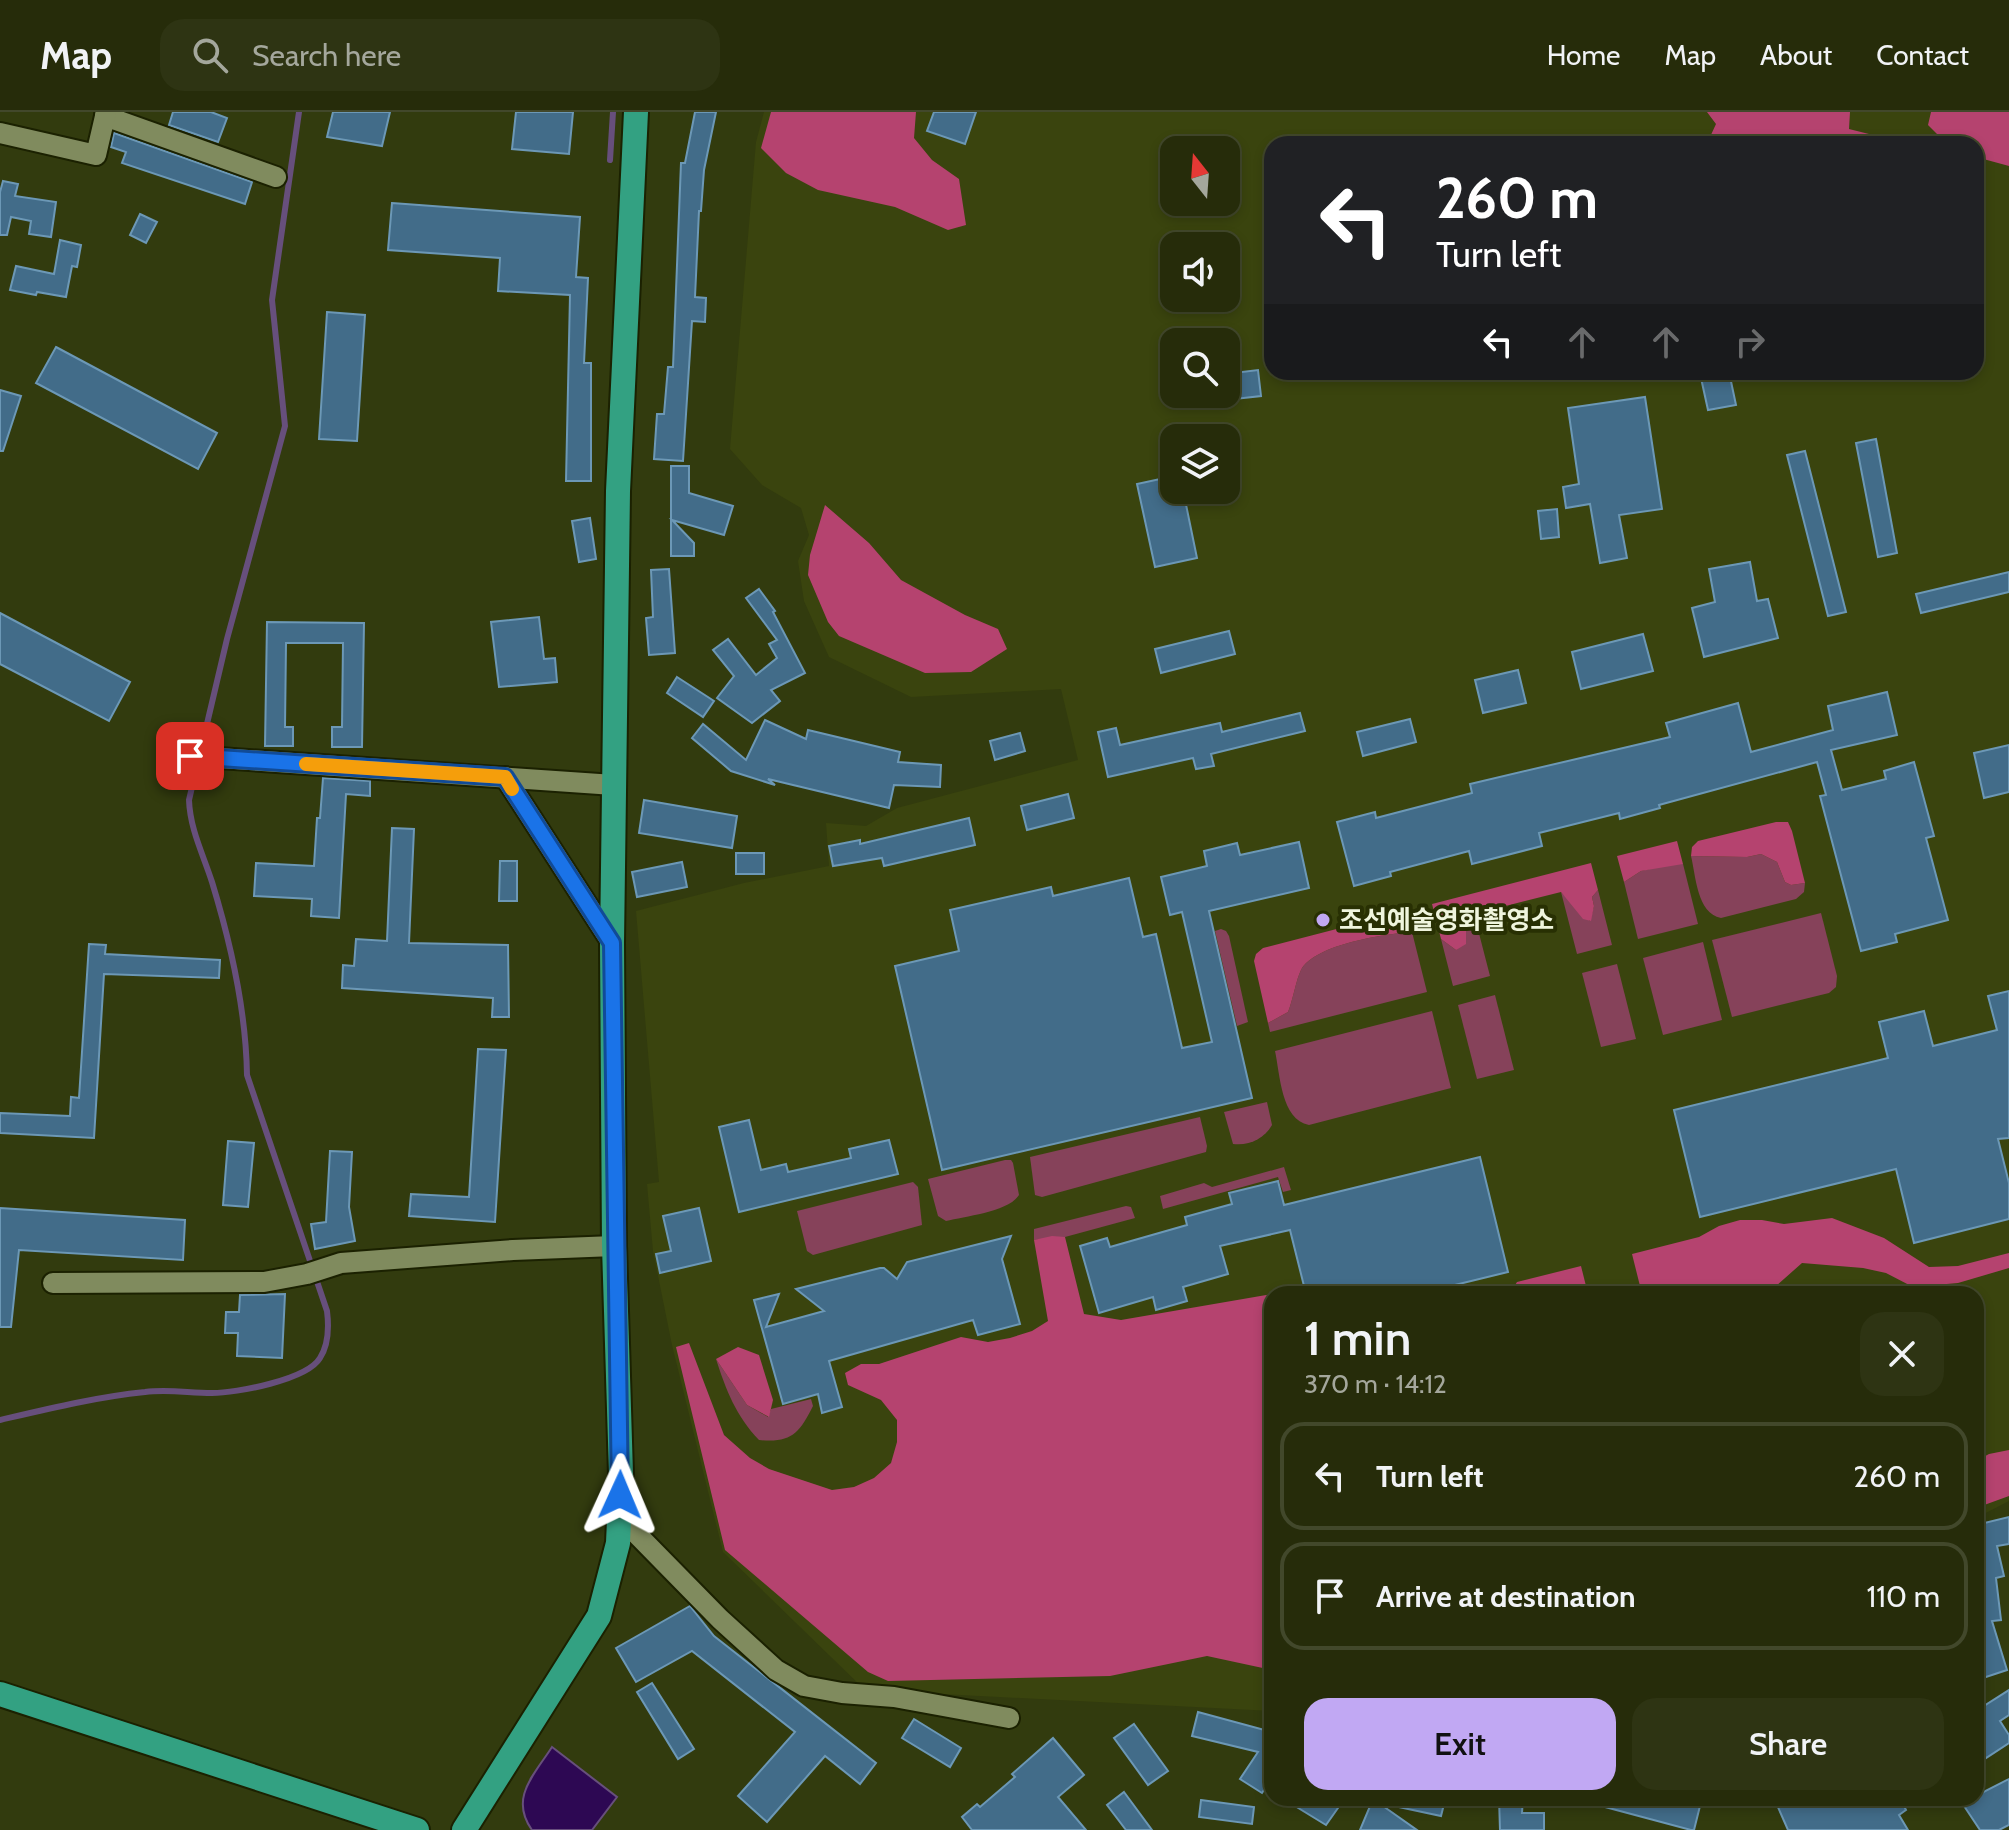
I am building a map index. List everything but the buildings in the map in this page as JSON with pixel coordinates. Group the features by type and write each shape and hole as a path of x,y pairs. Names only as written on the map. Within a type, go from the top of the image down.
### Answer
{"main road":[{"path":"464,1830 599,1616 618,1543 621,1474 614,1246 612,943 618,491 636,112"},
{"path":"0,1694 417,1830"}],"street":[{"path":"0,133 96,155 106,114 276,177"},
{"path":"190,756 614,785"},
{"path":"505,777 612,943"},
{"path":"53,1283 264,1282 341,1263 614,1246"},
{"path":"619,1516 720,1619 776,1670 804,1686 894,1697 1009,1718"}],"shaded area":[{"name":"조선예술영화촬영소","path":"764,112 2009,112 2009,1501 1984,1514 1984,1286 1264,1286 1264,1711 865,1690 723,1552 672,1345 653,1251 647,1184 659,1182 636,911 744,883 829,866 826,823 866,826 897,808 1078,760 1061,689 911,697 829,657 804,601 798,561 809,535 801,508 762,485 730,449 756,142"},
{"path":"771,112 916,112 914,138 932,160 959,179 966,225 948,230 895,207 818,190 786,173 761,148"},
{"path":"1707,112 1850,112 1849,129 1869,136 1710,136 1716,124"},
{"path":"1931,112 2009,112 2009,166 1984,159 1984,136 1939,136 1928,125"},
{"path":"825,505 869,543 901,580 998,629 1007,649 971,672 925,673 839,636 828,622 808,575 810,555"},
{"path":"1776,822 1788,822 1805,883 1791,885 1785,882 1777,862 1761,854 1747,857 1691,856 1692,847 1698,841"},
{"path":"1677,841 1683,864 1641,871 1624,882 1617,856"},
{"path":"1761,854 1777,862 1785,882 1791,885 1805,883 1804,892 1796,899 1721,918 1713,915 1702,902 1691,856 1747,857"},
{"path":"1591,863 1598,890 1592,897 1591,921 1583,919 1561,892 1474,914 1466,927 1466,944 1456,950 1441,939 1432,904"},
{"path":"1683,864 1698,924 1638,939 1624,882 1641,871"},
{"path":"1598,890 1612,945 1577,954 1561,892 1590,921 1594,906 1592,897"},
{"path":"1406,911 1412,932 1352,942 1320,953 1309,961 1299,974 1288,1012 1268,1023 1254,961 1263,948"},
{"path":"1821,913 1837,976 1836,987 1829,993 1732,1017 1712,940"},
{"path":"1474,914 1490,976 1453,986 1441,939 1456,950"},
{"path":"1221,929 1229,936 1248,1022 1237,1026 1215,931"},
{"path":"1412,932 1427,992 1270,1032 1268,1023 1288,1012 1301,970 1320,953 1352,942"},
{"path":"1703,942 1722,1020 1663,1035 1643,958"},
{"path":"1617,964 1636,1039 1601,1047 1582,973"},
{"path":"1495,995 1514,1070 1477,1079 1458,1005"},
{"path":"1432,1011 1451,1088 1309,1125 1293,1115 1283,1095 1275,1051"},
{"path":"1267,1102 1272,1125 1269,1130 1256,1140 1233,1144 1224,1112"},
{"path":"1200,1117 1206,1152 1042,1197 1035,1195 1030,1157"},
{"path":"1005,1160 1013,1163 1019,1195 1013,1201 996,1209 946,1221 938,1216 928,1179"},
{"path":"1284,1167 1291,1190 1283,1192 1278,1177 1163,1209 1160,1196 1204,1183 1212,1187"},
{"path":"913,1182 918,1187 922,1225 813,1255 807,1251 797,1211"},
{"path":"1131,1207 1135,1218 1065,1237 1034,1240 1034,1229"},
{"path":"1832,1218 1884,1238 1929,1267 1958,1266 2009,1253 2009,1268 1958,1283 1911,1286 1886,1273 1863,1268 1802,1263 1776,1286 1640,1286 1632,1254 1699,1237 1719,1226 1740,1220 1784,1224"},
{"path":"1065,1237 1084,1314 1121,1320 1264,1295 1264,1668 1207,1656 1110,1676 888,1681 868,1672 725,1550 676,1347 689,1343 724,1435 750,1458 769,1469 832,1490 854,1487 874,1478 891,1463 897,1442 897,1420 881,1400 848,1385 845,1373 861,1364 879,1364 961,1337 988,1342 1010,1338 1032,1331 1048,1321 1034,1240"},
{"path":"1581,1266 1586,1286 1514,1286 1517,1282"},
{"path":"738,1347 759,1355 773,1400 769,1417 747,1405 716,1359"},
{"path":"716,1359 747,1405 768,1417 771,1409 811,1399 813,1406 803,1424 786,1438 759,1440 733,1402"},
{"path":"2009,1450 2009,1496 1984,1505 1984,1457"},
{"path":"552,1747 617,1797 592,1830 532,1830 526,1818 523,1797"}],"waterway":[{"path":"0,1420 127,1394 223,1392 270,1384 313,1366 327,1341 327,1311 247,1075 244,1026 231,953 219,905 194,831 189,800 227,639 285,426 272,300 299,112"},
{"path":"610,160 613,112"}],"slow traffic":[{"path":"306,764 505,777 512,789"}],"place":[{"name":"조선예술영화촬영소","path":"1323,920"}],"route":[{"path":"190,756 505,777 612,943 620,1495"}]}
